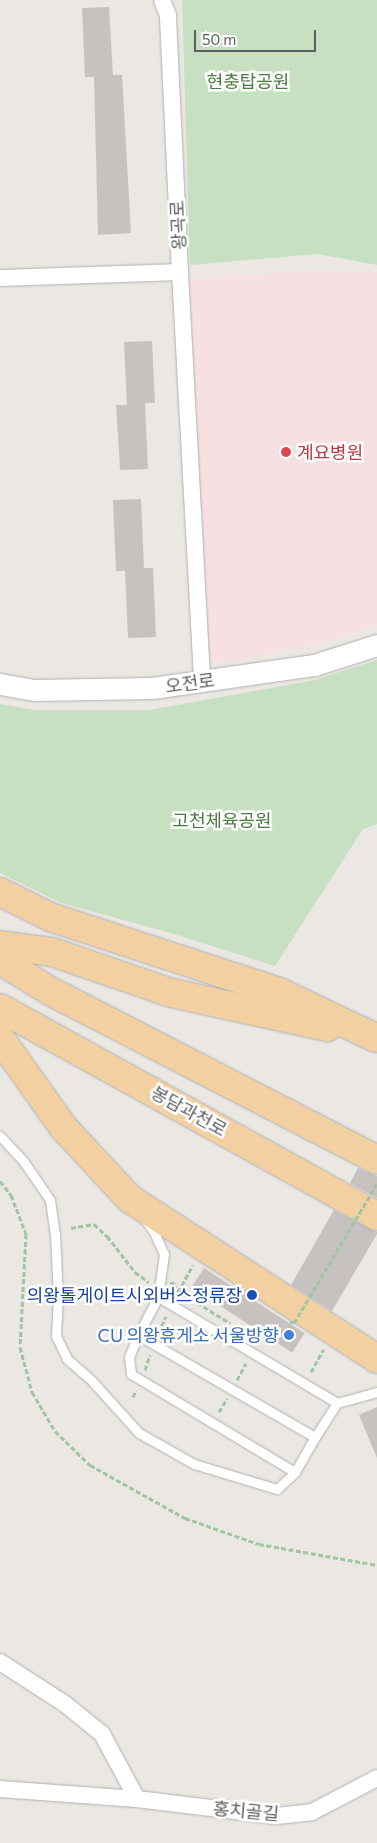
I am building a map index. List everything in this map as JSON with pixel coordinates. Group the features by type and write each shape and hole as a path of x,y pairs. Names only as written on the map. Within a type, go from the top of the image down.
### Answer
{"highway":[{"path":"0,892 50,917 279,992 377,1038"},
{"path":"0,945 52,952 172,993 377,1038"},
{"path":"0,960 50,991 377,1160"},
{"name":"봉담과천로","path":"0,1008 377,1216"},
{"path":"0,1038 63,1127 130,1199 377,1359"}],"street":[{"name":"왕곡로","path":"0,278 180,272 168,15 162,0"},
{"path":"180,272 202,681"},
{"name":"오전로","path":"0,684 35,690 132,688 202,681 314,665 377,645"},
{"path":"0,1662 65,1704 102,1734 137,1799"},
{"name":"홍치골길","path":"0,1789 137,1799 276,1816 312,1812 377,1778"}],"lane":[{"path":"0,1136 24,1162 50,1200 55,1234 58,1296 56,1336 67,1359 92,1381 138,1433 194,1464 277,1489 295,1472 337,1403 377,1392"},
{"path":"130,1199 154,1232 164,1254 158,1297 129,1357 131,1374 295,1472"},
{"path":"158,1297 337,1403"},
{"path":"138,1335 315,1437"}],"path":[{"path":"290,1321 294,1323 377,1184"},
{"path":"71,1228 94,1224 107,1236 135,1272 147,1282 174,1283 178,1292 235,1326"},
{"path":"303,1368 329,1384 326,1396"}],"shaded area":[{"name":"계요병원","path":"317,270 377,272 377,625 333,640 241,660 207,664 185,279"}],"green space":[{"name":"현충탑공원","path":"182,0 377,0 377,265 317,254 190,265"},
{"name":"고천체육공원","path":"377,660 377,824 363,829 275,966 171,933 61,903 0,873 0,704 34,710 150,710 315,680"}],"building":[{"path":"109,7 113,75 122,75 131,233 98,235 94,77 85,77 82,8"},
{"path":"152,341 155,403 145,403 148,469 120,470 116,405 127,405 124,342"},
{"path":"141,499 144,568 153,568 156,637 128,638 125,571 116,571 113,500"},
{"path":"358,1168 377,1176 377,1198 350,1183"},
{"path":"334,1210 377,1232 377,1234 332,1311 291,1285"},
{"path":"204,1268 305,1333 292,1353 191,1287"},
{"path":"377,1407 377,1458 359,1415"}],"place":[{"name":"계요병원","path":"286,452"},
{"name":"의왕톨게이트시외버스정류장","path":"252,1295"},
{"name":"CU 의왕휴게소 서울방향","path":"289,1335"}]}
